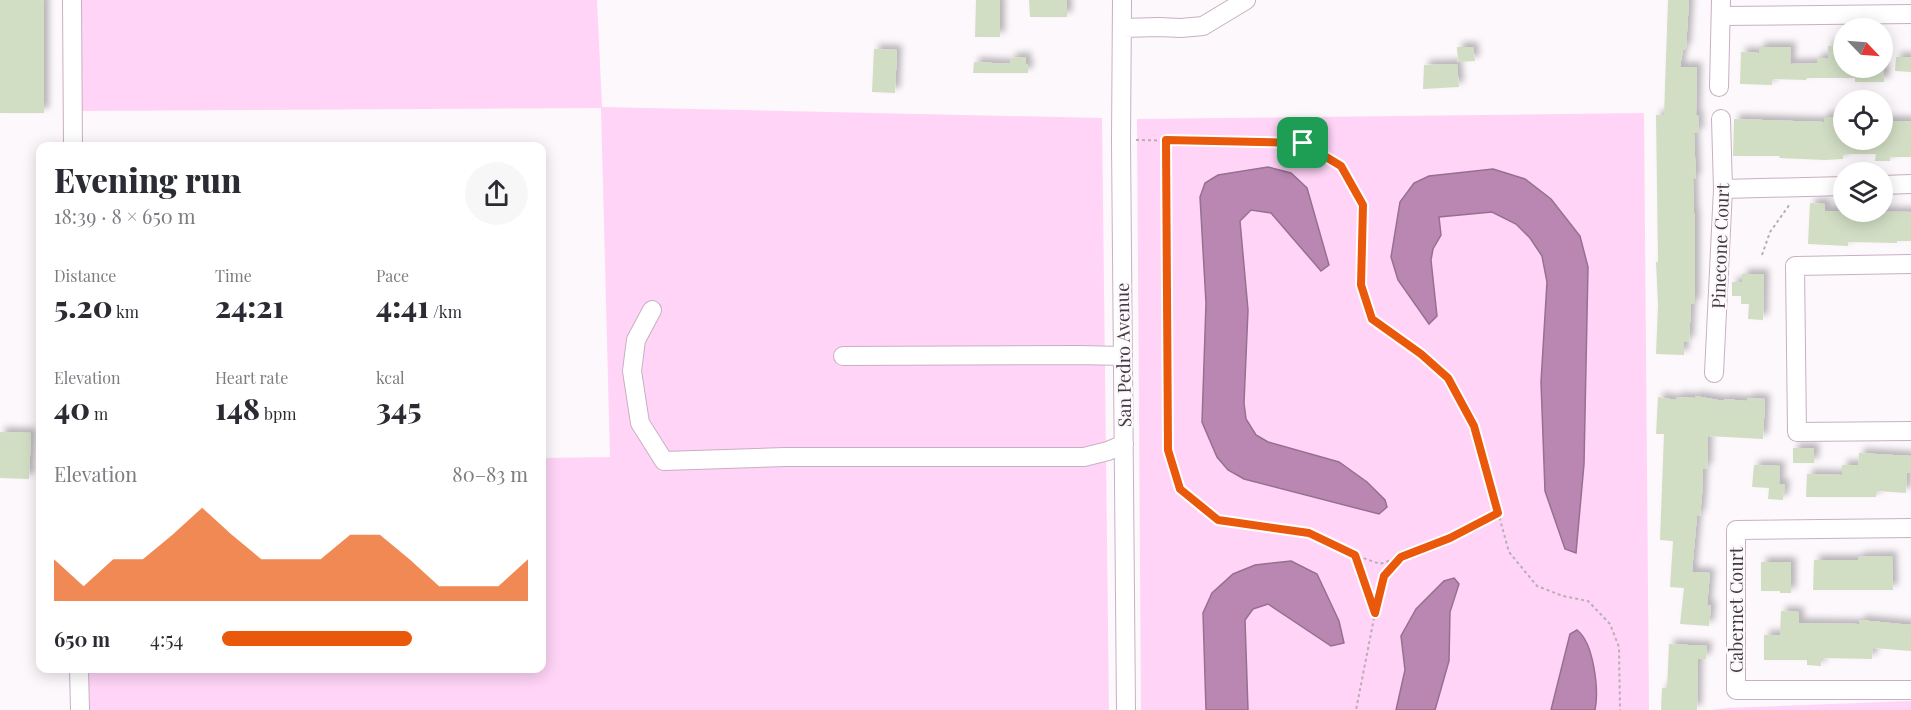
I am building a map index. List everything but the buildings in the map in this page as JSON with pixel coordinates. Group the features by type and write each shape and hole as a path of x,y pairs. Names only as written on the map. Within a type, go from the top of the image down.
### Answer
{"street":[{"path":"72,0 73,142"},
{"name":"San Pedro Avenue","path":"1122,0 1126,710"},
{"path":"1123,28 1203,26 1246,0"},
{"path":"1719,87 1721,8 1911,14"},
{"name":"Pinecone Court","path":"1714,373 1723,189 1721,119"},
{"path":"1893,185 1911,184"},
{"path":"1723,189 1833,186"},
{"path":"1911,264 1795,266 1797,432 1911,431"},
{"path":"652,310 636,340 632,371 640,423 664,461 785,457 1084,457 1124,444"},
{"path":"843,356 1123,356"},
{"name":"Cabernet Court","path":"1911,528 1736,530 1736,690 1911,690"},
{"path":"79,673 80,710"}],"path":[{"path":"1166,140 1168,450 1180,489 1218,520 1309,533 1380,564 1450,538 1498,513"},
{"path":"1121,141 1303,143 1341,166 1363,205 1361,285 1372,319 1421,354 1448,378 1474,426 1509,552 1538,586 1563,596 1587,601 1610,624 1619,647 1620,710"},
{"path":"1762,255 1770,232 1790,207 1796,187"},
{"path":"1355,555 1375,613"},
{"path":"1356,710 1384,576 1401,557"}],"shaded area":[{"path":"81,0 597,0 602,107 1102,118 1109,710 85,710 85,673 546,673 546,458 610,457 601,108 82,111"},
{"path":"1644,113 1649,710 1141,710 1137,119"},
{"path":"1268,167 1291,173 1307,188 1329,265 1321,271 1271,213 1251,210 1240,221 1248,310 1244,403 1246,419 1256,435 1268,442 1339,462 1367,482 1385,500 1387,507 1379,514 1244,479 1228,470 1217,457 1202,422 1206,303 1200,197 1205,183 1218,175"},
{"path":"1493,169 1525,179 1551,199 1580,236 1588,267 1584,464 1576,553 1565,549 1545,491 1541,382 1547,282 1542,256 1530,238 1516,224 1492,212 1439,217 1441,235 1433,249 1431,260 1437,316 1429,324 1398,280 1391,257 1400,202 1414,183 1429,176"},
{"path":"1291,561 1317,574 1339,621 1344,643 1331,646 1268,604 1253,609 1245,620 1248,710 1206,710 1203,613 1212,593 1233,574 1255,565"},
{"path":"1454,578 1459,584 1450,612 1449,661 1435,710 1396,710 1405,670 1401,636 1416,609 1444,581"},
{"path":"1577,630 1588,645 1594,667 1595,710 1551,710 1570,634"},
{"path":"1911,701 1911,710 1713,710 1726,708"}],"route":[{"path":"1166,140 1303,143 1341,166 1363,205 1361,285 1372,319 1421,354 1448,378 1474,426 1498,513 1450,538 1401,557 1384,576 1375,613 1355,555 1309,533 1218,520 1180,489 1168,450 1166,140"}]}
